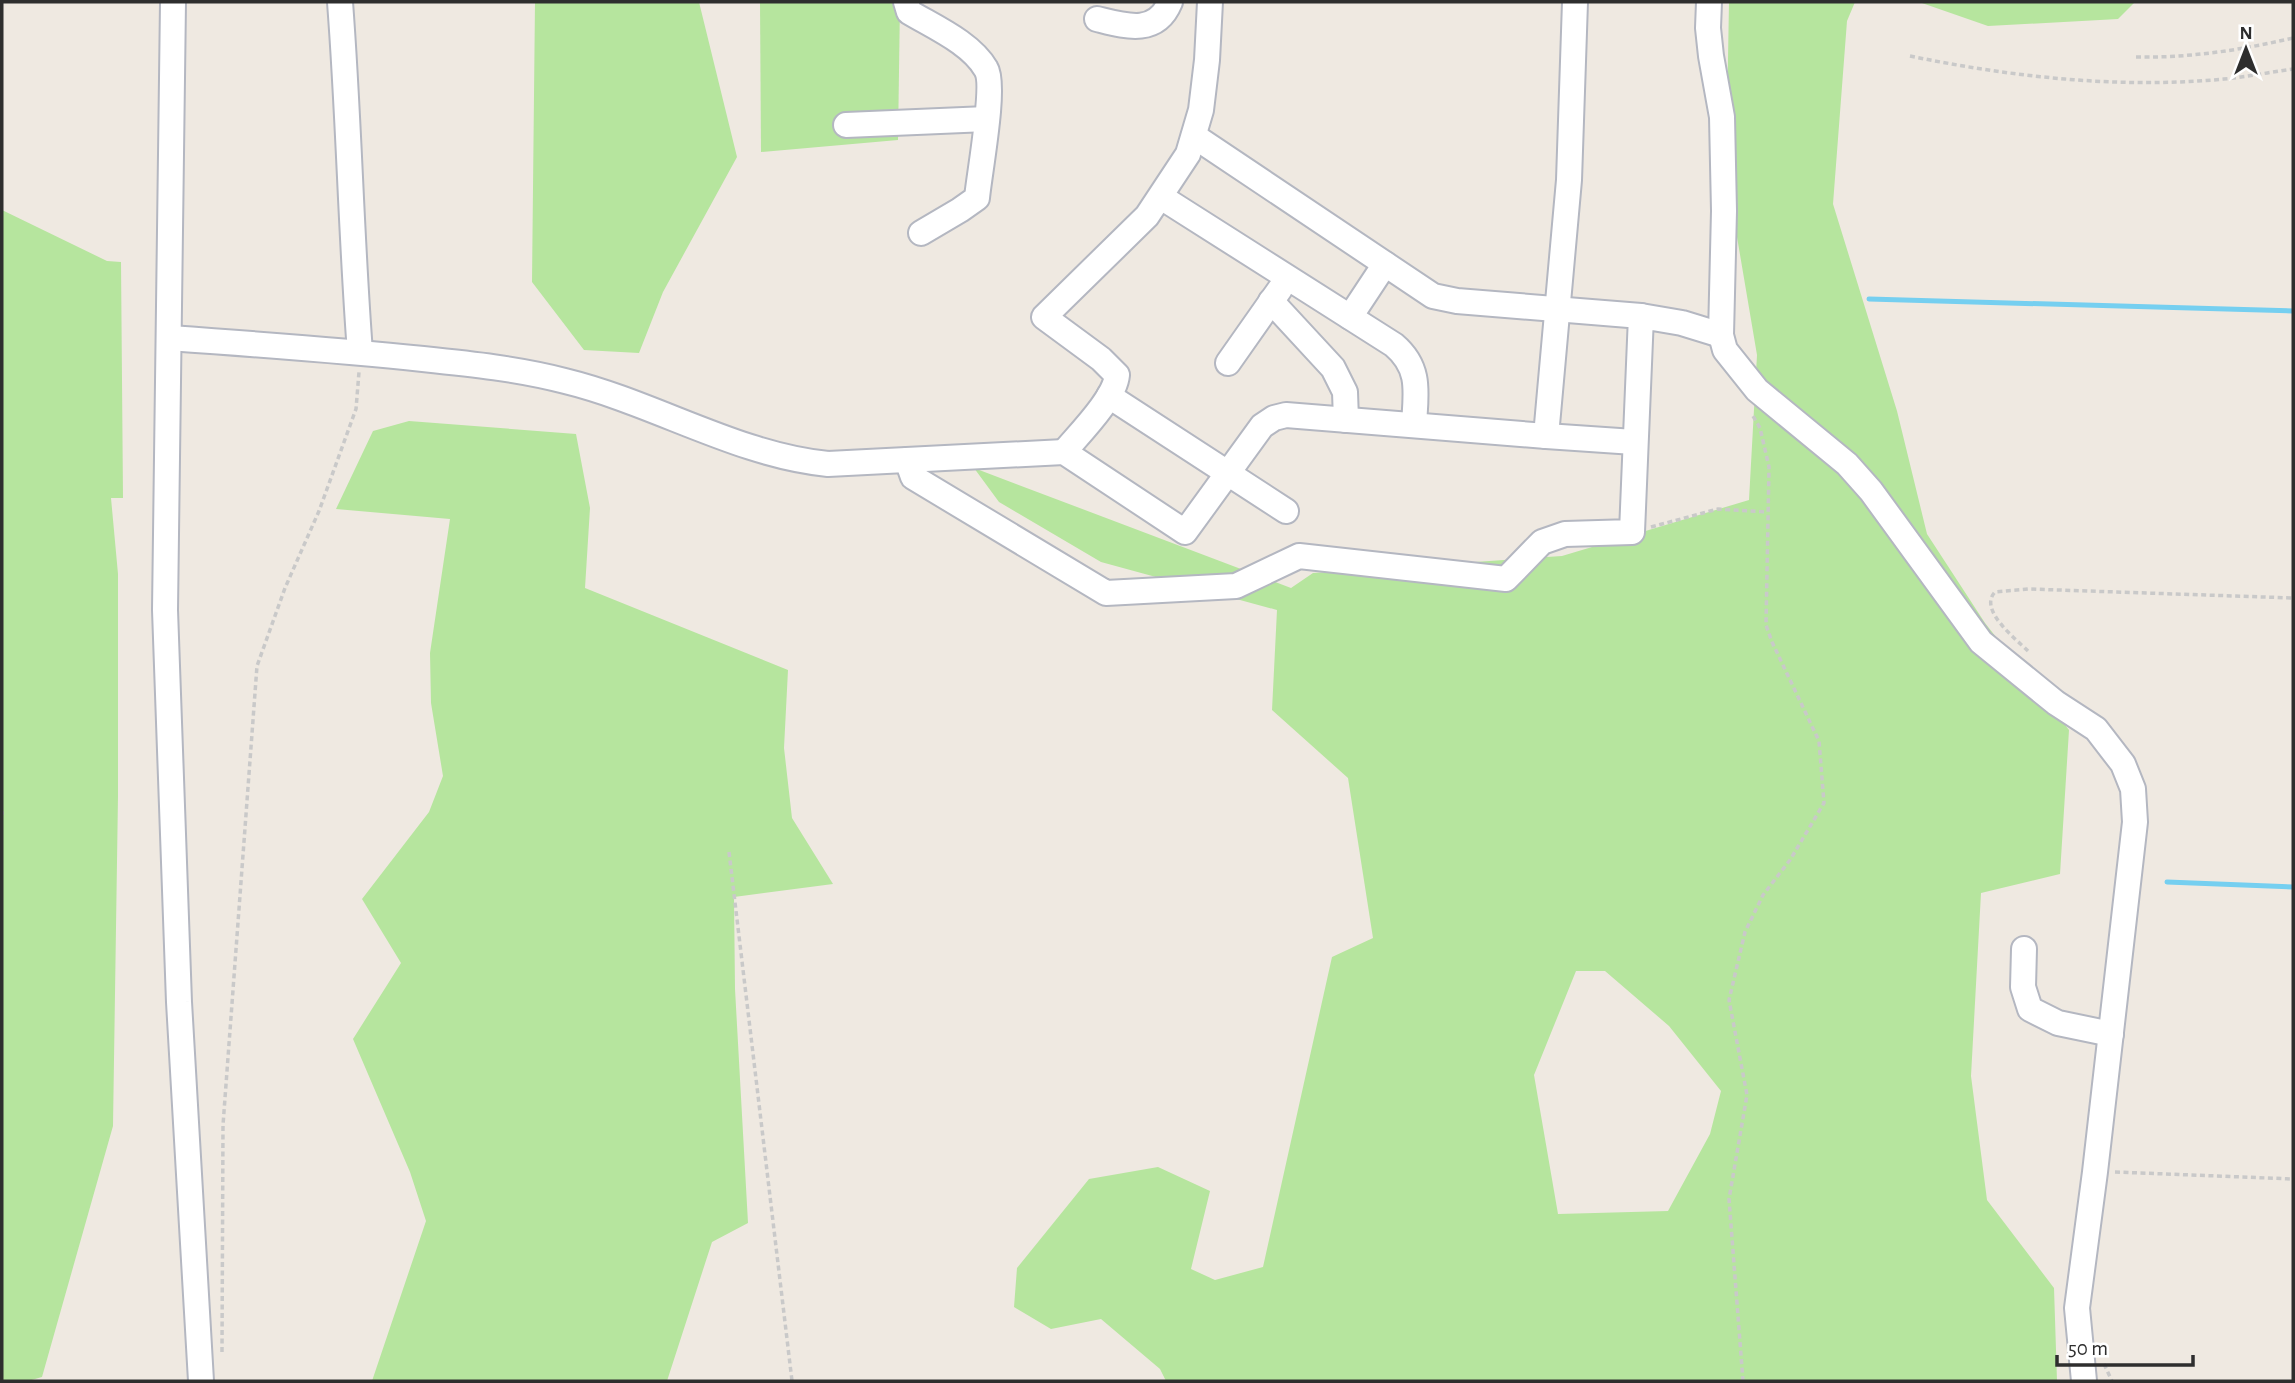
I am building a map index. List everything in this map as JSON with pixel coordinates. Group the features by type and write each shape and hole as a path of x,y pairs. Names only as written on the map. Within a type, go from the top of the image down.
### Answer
{"street":[{"path":"173,2 164,610 179,1002 201,1381"},
{"path":"340,2 348,104 354,278 360,352"},
{"path":"906,2 909,12 967,48 987,69 989,84 977,198 921,233"},
{"path":"1097,19 1123,26 1145,26 1164,15 1170,2"},
{"path":"1064,452 1109,396 1116,384 1117,375 1114,369 1044,317 1147,216 1188,155 1201,110 1210,2"},
{"path":"1546,436 1569,180 1575,2"},
{"path":"1709,2 1711,56 1722,117 1724,211 1721,335 1726,350 1757,390 1847,464 1871,491 1981,642 2056,703 2096,729 2123,765 2133,789 2135,822 2077,1307 2084,1381"},
{"path":"846,125 987,119"},
{"path":"1194,136 1433,296 1457,301 1641,316 1682,323 1721,335"},
{"path":"1161,197 1289,277 1405,355 1416,384 1414,424"},
{"path":"1350,317 1385,264"},
{"path":"1228,363 1289,277"},
{"path":"1271,301 1333,368 1345,392 1346,420"},
{"path":"907,460 913,477 1106,593 1236,586 1299,556 1506,579 1542,542 1565,534 1632,532 1641,316"},
{"path":"169,338 360,352 495,367 602,391 796,461 828,464 1064,452 1185,532 1262,426 1274,418 1286,415 1634,442"},
{"path":"1109,396 1286,512"},
{"path":"2024,949 2023,987 2030,1009 2058,1023 2111,1034"}],"path":[{"path":"2136,57 2178,58 2293,38"},
{"path":"1910,57 1976,70 2089,80 2165,82 2224,79 2293,69"},
{"path":"222,1354 223,1125 257,666 285,588 319,511 356,409 360,352"},
{"path":"1742,1381 1729,1199 1747,1096 1729,1000 1745,932 1763,895 1790,860 1824,803 1819,741 1766,625 1767,456 1760,428 1746,405"},
{"path":"1632,532 1718,509 1766,512"},
{"path":"2036,658 1993,614 1991,596 1996,592 2029,589 2293,598"},
{"path":"729,852 792,1381"},
{"path":"2095,1172 2293,1179"}],"green space":[{"path":"535,2 699,2 737,157 663,292 639,353 584,350 532,282"},
{"path":"760,2 900,2 898,140 761,152"},
{"path":"1729,2 1855,2 1847,21 1833,204 1897,411 1927,534 1985,623 2069,730 2060,874 1981,893 1971,1076 1987,1200 2054,1288 2057,1381 1166,1381 1160,1369 1101,1319 1051,1329 1014,1307 1017,1268 1089,1179 1158,1167 1210,1191 1191,1269 1215,1280 1263,1267 1332,957 1373,938 1348,778 1272,710 1277,610 1101,562 999,502 974,468 1291,588 1313,573 1562,556 1749,500 1757,355 1726,172","holes":["1576,971 1605,971 1669,1026 1721,1091 1710,1134 1668,1211 1558,1214 1534,1075"]},
{"path":"1919,2 2135,2 2118,19 1988,26"},
{"path":"2,210 107,261 121,262 123,498 111,498 118,574 113,1126 42,1377 28,1381 2,1381"},
{"path":"409,421 576,434 590,508 585,588 788,670 784,748 792,818 833,884 734,897 735,989 748,1223 712,1242 667,1381 372,1381 426,1221 410,1172 353,1039 401,963 362,899 429,812 443,776 431,703 430,653 450,519 336,509 373,431"}],"waterway":[{"path":"1869,299 2293,311"},
{"path":"2167,882 2293,887"}]}
